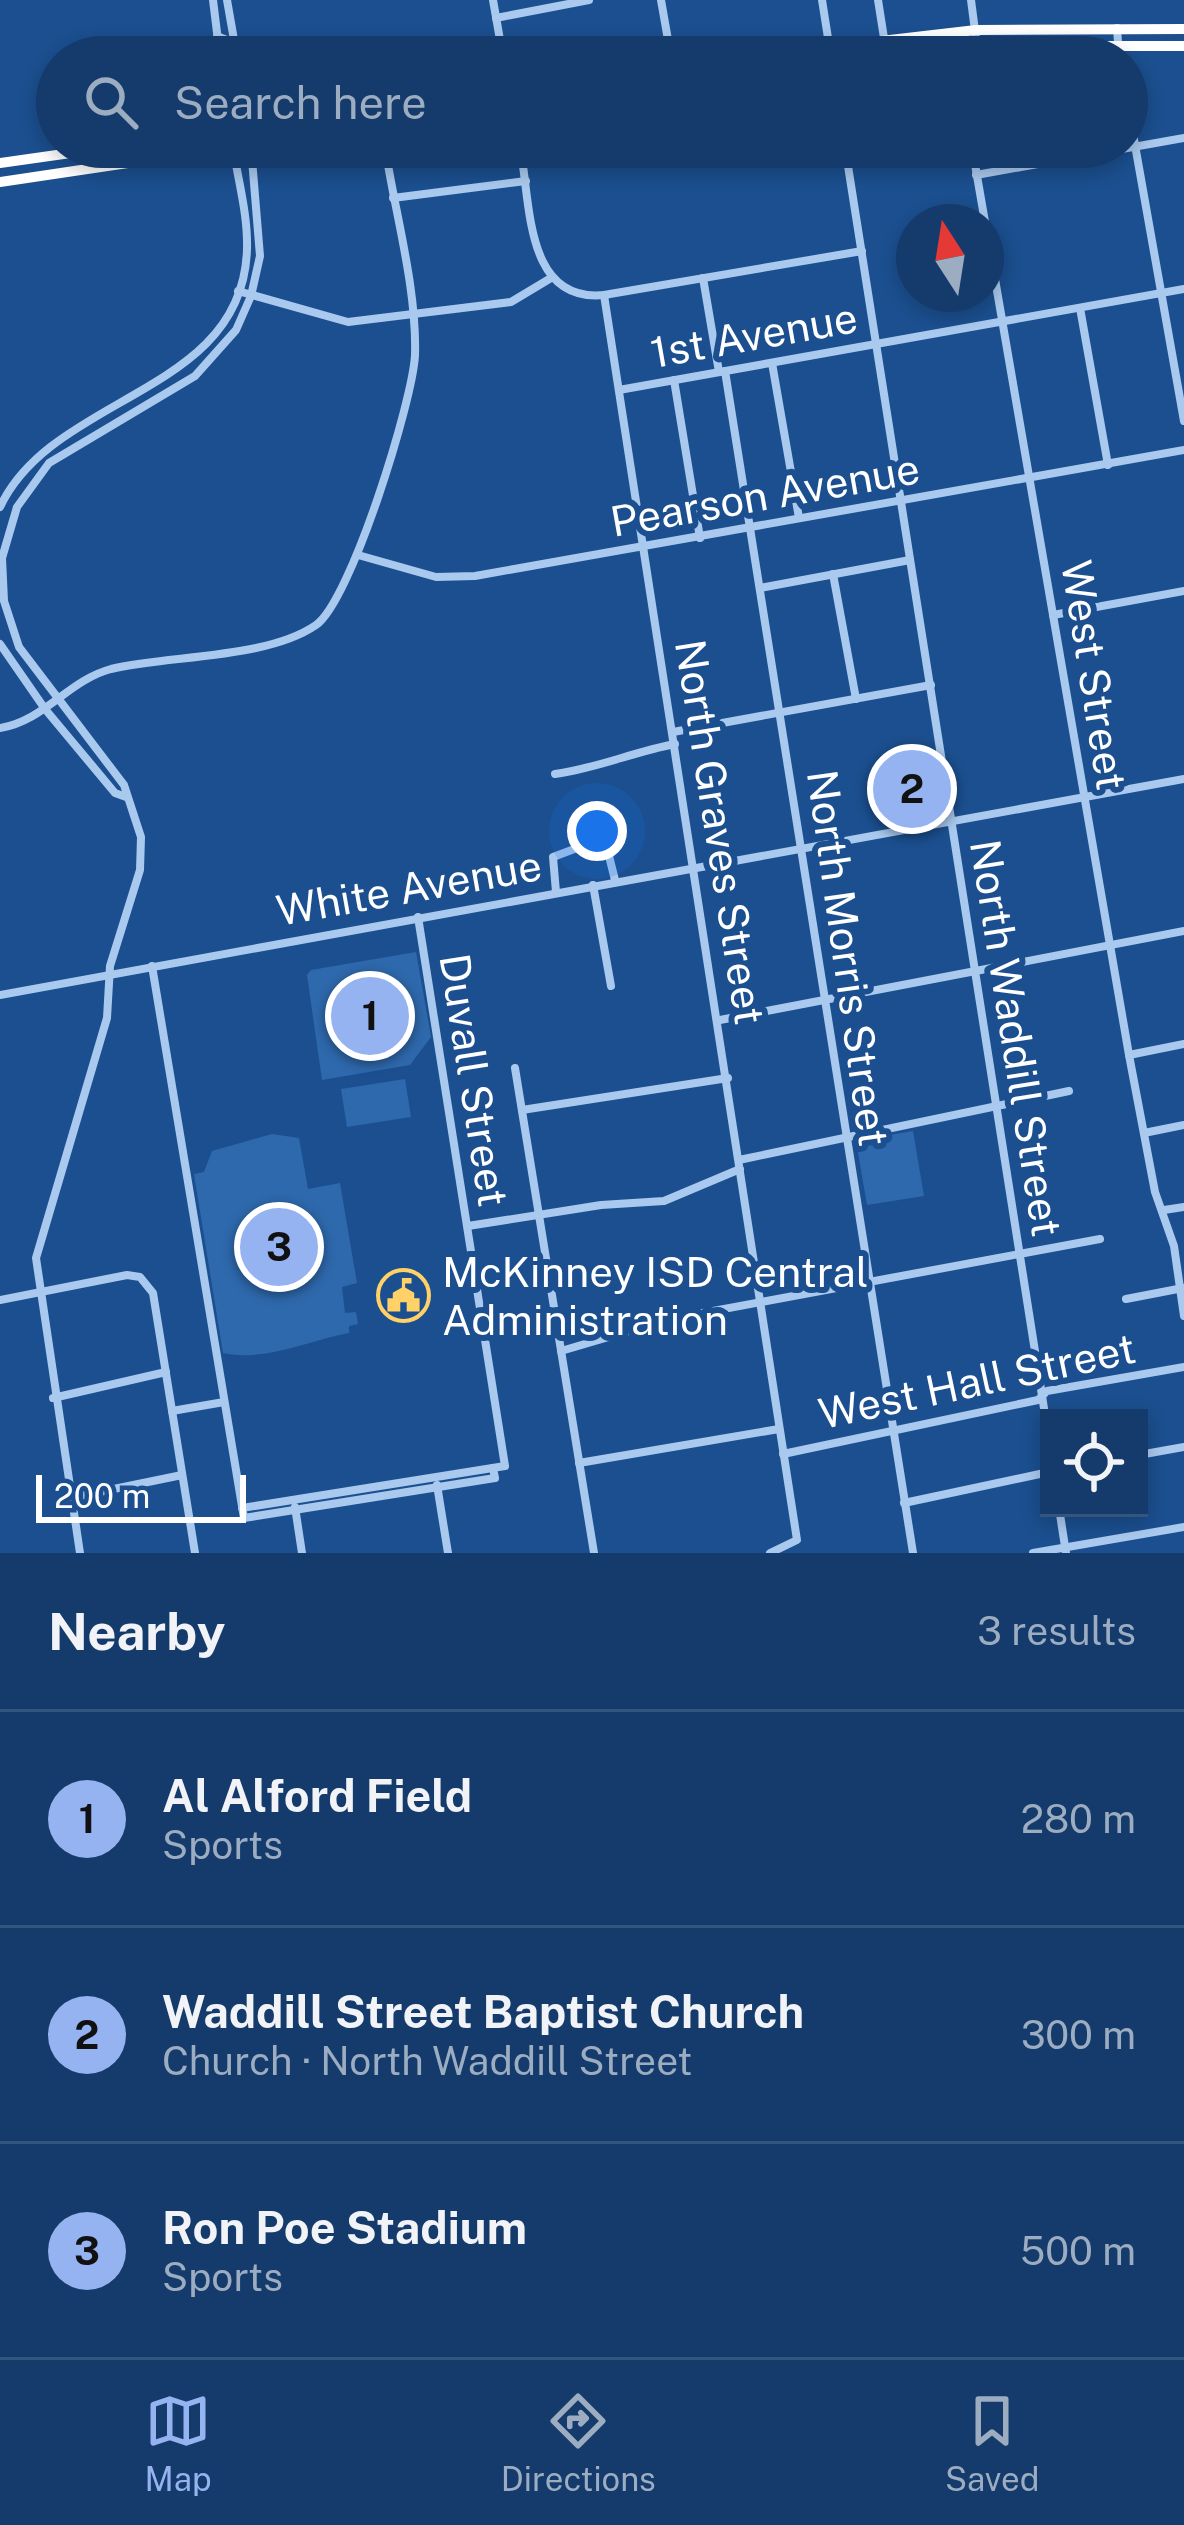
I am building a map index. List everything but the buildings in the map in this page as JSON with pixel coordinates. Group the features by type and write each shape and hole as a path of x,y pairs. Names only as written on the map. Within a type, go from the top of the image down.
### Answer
{"highway":[{"path":"907,36 1118,26 1184,29"},
{"path":"1148,44 1184,46"},
{"path":"0,164 36,159"},
{"path":"0,182 94,168"}],"street":[{"path":"213,0 217,36"},
{"path":"227,0 231,36"},
{"path":"494,0 499,36"},
{"path":"496,17 589,0"},
{"path":"661,0 667,36"},
{"path":"822,0 828,36"},
{"path":"878,0 884,36"},
{"path":"971,0 976,36"},
{"path":"1117,36 1118,26"},
{"path":"1148,144 1184,137"},
{"path":"0,507 20,473 56,438 194,358 221,326 238,291 247,245 237,168"},
{"path":"80,1553 53,1399 37,1252 107,1018 108,975 142,853 124,785 57,700 11,628 1,558 4,532 21,499 49,463 201,370 228,341 251,296 261,237 253,168"},
{"path":"0,728 23,724 110,670 298,635 336,605 358,555 412,378 411,317 388,168"},
{"path":"524,168 537,250 551,278 571,292 604,295 862,251"},
{"name":"North Waddill Street","path":"848,168 1044,1409"},
{"name":"West Street","path":"975,168 982,204"},
{"path":"976,175 1014,168"},
{"path":"1139,168 1184,421"},
{"path":"393,198 526,182"},
{"path":"238,291 348,322 520,300 551,278"},
{"name":"North Morris Street","path":"703,278 751,529 913,1553"},
{"name":"1st Avenue","path":"619,390 1184,289"},
{"name":"North Graves Street","path":"604,295 797,1540 770,1553"},
{"path":"1079,308 1108,465"},
{"name":"West Street","path":"1002,312 1109,945 1184,1316"},
{"path":"772,363 799,518"},
{"path":"674,380 700,538"},
{"name":"Pearson Avenue","path":"358,555 447,578 644,548 1184,450"},
{"path":"760,588 910,560"},
{"path":"833,574 856,699"},
{"path":"1053,615 1184,591"},
{"path":"0,644 45,709 115,794 128,798"},
{"path":"674,732 931,685"},
{"path":"555,774 600,768 631,752 676,743"},
{"name":"White Avenue","path":"0,995 1184,779"},
{"path":"556,892 554,856 585,844 608,851 615,880"},
{"path":"593,885 611,986"},
{"name":"Duvall Street","path":"418,917 505,1466 437,1483"},
{"path":"719,1020 1184,931"},
{"path":"152,966 243,1514 437,1483 448,1553"},
{"path":"1129,1054 1184,1044"},
{"path":"515,1068 594,1553"},
{"path":"522,1110 728,1078"},
{"path":"468,1226 664,1201 740,1165 845,1137 1070,1091"},
{"path":"1144,1132 1184,1125"},
{"path":"1164,1210 1184,1207"},
{"path":"561,1351 670,1319 1100,1239"},
{"path":"0,1300 127,1275 140,1277 152,1293 195,1553"},
{"path":"1126,1299 1182,1288"},
{"name":"West Hall Street","path":"783,1454 1184,1367"},
{"path":"53,1399 166,1372"},
{"path":"172,1411 224,1402"},
{"path":"579,1463 779,1430"},
{"path":"1148,1453 1184,1447"},
{"path":"904,1504 1040,1474"},
{"path":"70,1498 182,1475"},
{"path":"295,1506 302,1553"},
{"path":"1060,1517 1066,1550"},
{"path":"1033,1553 1184,1527"}],"shaded area":[{"path":"416,952 431,1037 410,1065 322,1080 307,975 311,970"},
{"path":"405,1079 411,1117 347,1127 341,1089"},
{"path":"913,1131 924,1196 867,1205 856,1141"},
{"path":"272,1134 299,1138 308,1189 340,1183 357,1283 342,1287 345,1313 356,1312 358,1324 349,1326 349,1333 286,1349 254,1355 223,1353 194,1174 204,1172 212,1151"}],"place":[{"name":"Waddill Street Baptist Church","path":"912,789"},
{"name":"Al Alford Field","path":"370,1016"},
{"name":"Ron Poe Stadium","path":"279,1247"},
{"name":"McKinney ISD Central Administration","path":"403,1296"}]}
